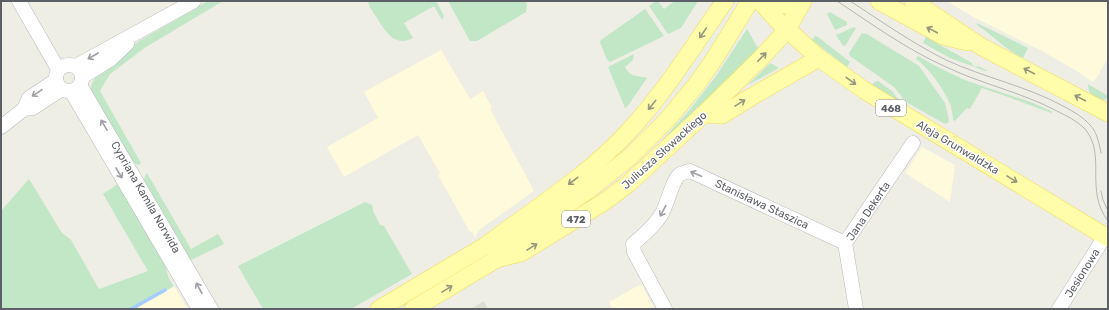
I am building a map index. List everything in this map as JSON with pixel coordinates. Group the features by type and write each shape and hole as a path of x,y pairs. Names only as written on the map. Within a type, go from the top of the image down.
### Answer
{"main road":[{"path":"379,309 485,246 586,171 620,141 651,106 667,85 724,1"},
{"path":"879,1 943,36 982,47"},
{"path":"913,1 982,47 1108,113"},
{"path":"495,260 518,236 582,195 609,175 656,131 678,108 758,2 786,5 802,2"},
{"name":"Aleja Grunwaldzka","path":"758,2 819,58 878,100 1006,175 1106,237"},
{"name":"Juliusza Słowackiego","path":"495,260 521,253 604,202 628,184 704,114 787,30 802,2"},
{"path":"704,114 722,115 819,58"},
{"path":"485,246 518,236"},
{"name":"472","path":"413,309 495,260"}],"street":[{"name":"Cypriana Kamila Norwida","path":"18,1 69,78 211,309"},
{"name":"Cypriana Kamila Norwida","path":"30,1 69,78 199,309"},
{"path":"1,127 24,109 29,98 69,78 100,52 135,35 194,1"},
{"name":"Jana Dekerta","path":"856,309 845,243 913,143"},
{"name":"Stanisława Staszica","path":"665,309 634,252 633,244 650,229 660,217 678,176 690,171 845,243"},
{"name":"Jesionowa","path":"1059,309 1106,237"}],"shaded area":[{"path":"947,1 1108,1 1108,57 1098,76 1093,82 1040,50 973,17"},
{"path":"441,50 470,99 483,91 492,108 490,109 534,191 479,230 475,238 472,231 470,232 438,175 440,173 418,135 344,177 327,147 378,118 364,92"},
{"path":"922,147 955,165 950,202 905,173"},
{"path":"641,284 655,309 610,309 612,308 609,302"},
{"path":"174,286 188,309 135,309"},
{"path":"484,301 488,309 471,309"}],"green space":[{"path":"208,1 223,1 146,47 110,74 100,91 141,163 138,165 131,161 93,94 91,89 92,83 95,78 106,71 110,64 139,41"},
{"path":"368,1 436,1 444,16 442,20 434,6 404,23 413,38 407,41 401,41 391,37 387,33 371,10"},
{"path":"448,1 525,1 527,4 526,12 477,41 470,41"},
{"path":"658,1 664,9 675,1 698,1 681,28 668,34 649,6"},
{"path":"645,9 664,36 610,62 607,60 600,42 601,40"},
{"path":"830,12 847,22 847,25 835,30 827,14"},
{"path":"977,23 1028,48 1023,58 1005,47 977,25"},
{"path":"854,27 856,28 846,45 843,46 836,35"},
{"path":"747,29 759,49 656,147 688,112 716,76"},
{"path":"862,33 867,34 919,66 945,103 949,120 948,123 945,124 906,102 894,87 850,56 849,53"},
{"path":"815,36 850,62 847,67 812,40"},
{"path":"926,37 972,63 972,65 988,71 985,71 950,58 923,43"},
{"path":"634,54 633,60 625,67 627,71 634,76 647,78 625,108 608,67"},
{"path":"918,56 965,80 1053,112 1051,113 982,88 970,109 967,108 955,121 953,120 951,107 946,95 931,74 916,59"},
{"path":"770,63 779,68 748,85"},
{"path":"878,81 892,91 901,103 872,85 874,82"},
{"path":"1088,84 1108,96 1106,99 1102,100 1090,93"},
{"path":"147,173 191,249 218,234 224,244 189,261 143,181"},
{"path":"29,179 62,233 71,240 99,289 148,271 103,194 118,184 165,265 169,279 174,286 135,309 1,309 1,211"},
{"path":"365,202 372,205 373,211 380,225 384,226 412,274 351,309 263,309 238,266"}],"waterway":[{"path":"131,309 165,290"}],"tram line":[{"path":"837,1 889,36 916,52 972,78 1043,104 1082,126 1091,139 1096,161 1097,197 1101,209 1108,221"},
{"path":"850,1 909,39 946,60 1036,93 1075,113 1094,131 1101,153"},
{"path":"1101,191 1108,211"}]}
